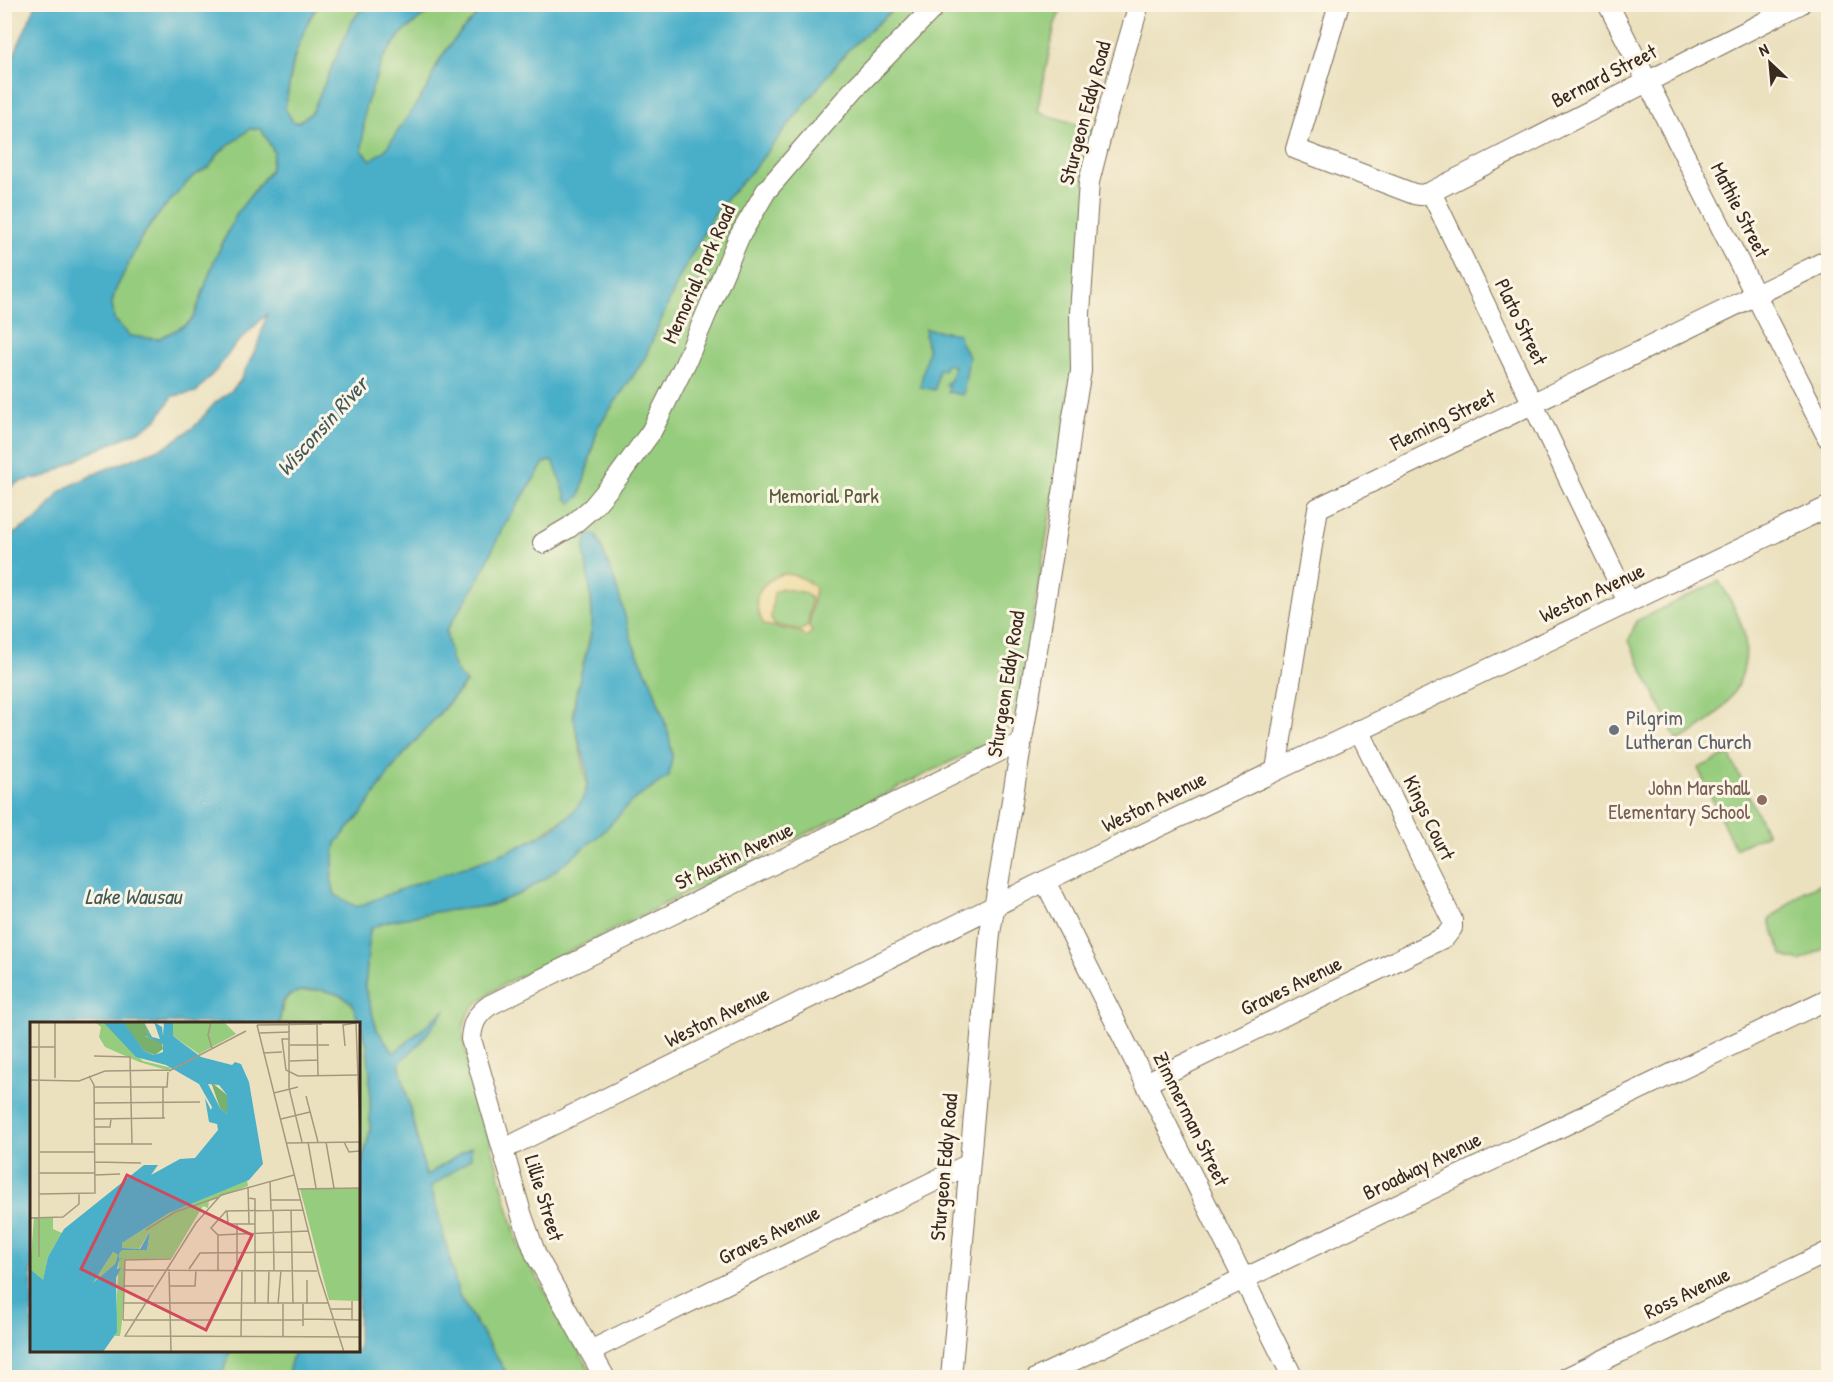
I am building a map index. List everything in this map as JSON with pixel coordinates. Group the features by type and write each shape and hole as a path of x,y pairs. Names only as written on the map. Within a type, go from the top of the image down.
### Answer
{"street":[{"name":"Memorial Park Road","path":"543,543 570,527 593,507 651,432 685,363 739,237 766,191 855,88 937,4"},
{"name":"Sturgeon Eddy Road","path":"951,1377 979,1036 993,907 1080,382 1080,313 1089,182 1139,4"},
{"path":"1339,4 1296,149 1414,194 1421,195 1431,192"},
{"name":"Mathie Street","path":"1608,4 1828,438"},
{"name":"Bernard Street","path":"1431,192 1800,4"},
{"name":"Plato Street","path":"1431,192 1628,602"},
{"name":"Fleming Street","path":"1276,770 1318,508 1828,260"},
{"name":"Weston Avenue","path":"504,1149 1045,881 1828,507"},
{"name":"Kings Court","path":"1359,730 1452,920 1452,928"},
{"name":"St Austin Avenue","path":"475,1020 480,1012 490,1005 531,984 1002,750 1020,745"},
{"name":"Zimmerman Street","path":"1045,881 1293,1377"},
{"name":"Graves Avenue","path":"1146,1083 1445,937 1452,928"},
{"name":"Broadway Avenue","path":"1037,1377 1828,999"},
{"name":"Lillie Street","path":"475,1020 471,1039 522,1216 536,1256 605,1377"},
{"name":"Graves Avenue","path":"590,1351 969,1164"},
{"name":"Ross Avenue","path":"1566,1377 1828,1252"}],"green space":[{"path":"319,5 364,5 351,23 312,112 299,122 293,122 285,109 292,67 305,28"},
{"path":"437,5 487,5 445,52 438,62 429,85 386,149 371,161 362,151 365,108 383,58 401,34"},
{"name":"Memorial Park","path":"898,5 1063,5 1055,24 1037,112 1093,129 1075,359 1015,719 1010,728 988,743 502,985 472,1008 465,1023 464,1043 518,1244 594,1377 509,1377 459,1296 431,1186 471,1158 470,1148 426,1176 399,1063 420,1043 442,1012 394,1053 377,1030 365,988 370,929 385,922 434,912 488,906 519,894 546,878 602,833 632,801 653,788 672,757 669,735 652,684 633,644 601,545 590,589 593,624 573,713 587,784 584,797 574,812 534,839 500,856 357,907 335,896 331,879 336,843 362,813 394,766 466,683 453,666 446,631 480,577 502,529 544,463 554,462 567,499 580,496 598,427 644,360 681,274 717,209 752,171 847,51"},
{"path":"250,129 261,129 274,152 270,170 237,213 214,261 194,317 186,325 158,339 130,337 114,319 112,303 115,291 141,238 161,211 193,176 209,167 220,152"},
{"path":"1719,581 1735,609 1745,640 1742,673 1728,701 1717,713 1705,724 1677,741 1629,641 1636,621"},
{"path":"1729,754 1767,834 1735,849 1698,768"},
{"path":"1827,881 1828,946 1800,961 1783,956 1769,920 1803,892"},
{"path":"322,990 340,995 352,1003 359,1022 280,1022 286,998 303,991"},
{"path":"360,1025 367,1044 370,1075 370,1131 360,1172"},
{"path":"230,1352 294,1352 287,1377 221,1378"}],"sand":[{"path":"782,574 792,575 804,579 815,588 809,627 812,631 808,636 804,636 801,632 764,625 758,608 758,594 761,588","holes":["781,588 806,593 811,599 808,626 801,630 775,625 771,619 774,592"]}],"water":[{"path":"36,5 319,5 310,17 294,57 285,108 293,122 299,122 312,112 351,23 364,5 437,5 401,34 383,58 365,108 362,150 371,160 386,149 429,85 445,52 487,5 898,5 847,51 752,171 717,209 681,274 644,360 598,427 580,496 571,503 567,499 554,463 550,461 544,463 502,529 480,577 446,631 454,665 466,682 394,766 362,813 336,843 331,878 335,895 357,907 521,846 545,834 565,820 580,803 588,777 574,719 574,710 592,625 591,598 584,549 587,537 593,534 597,536 616,585 633,644 652,684 669,735 672,757 669,776 632,801 602,833 546,878 519,894 488,906 434,912 385,922 370,929 365,988 377,1030 394,1053 446,1009 420,1043 399,1063 426,1176 471,1147 471,1158 431,1187 459,1296 509,1377 287,1377 294,1352 360,1352 360,1172 370,1131 370,1075 367,1044 352,1003 340,995 322,990 300,991 287,996 281,1005 280,1022 30,1022 30,1352 230,1352 221,1377 5,1377 5,536 33,522 42,515 59,493 70,486 101,471 167,446 195,426 215,403 240,381 258,344 267,314 234,346 196,392 173,396 157,419 143,429 47,476 19,482 5,491 5,75","holes":["250,129 261,129 274,152 270,171 237,213 214,261 194,317 186,325 158,339 130,336 114,319 112,303 115,291 141,238 161,211 193,176 209,167 220,152"]},
{"path":"926,329 959,334 960,341 969,357 963,395 948,392 949,386 946,385 950,382 954,366 946,364 944,370 939,369 935,390 920,387 928,350"}],"place":[{"name":"Pilgrim Lutheran Church","path":"1614,730"},
{"name":"John Marshall Elementary School","path":"1762,800"}],"water label":[{"name":"Wisconsin River","path":"322,426"},
{"name":"Lake Wausau","path":"133,896"}]}
